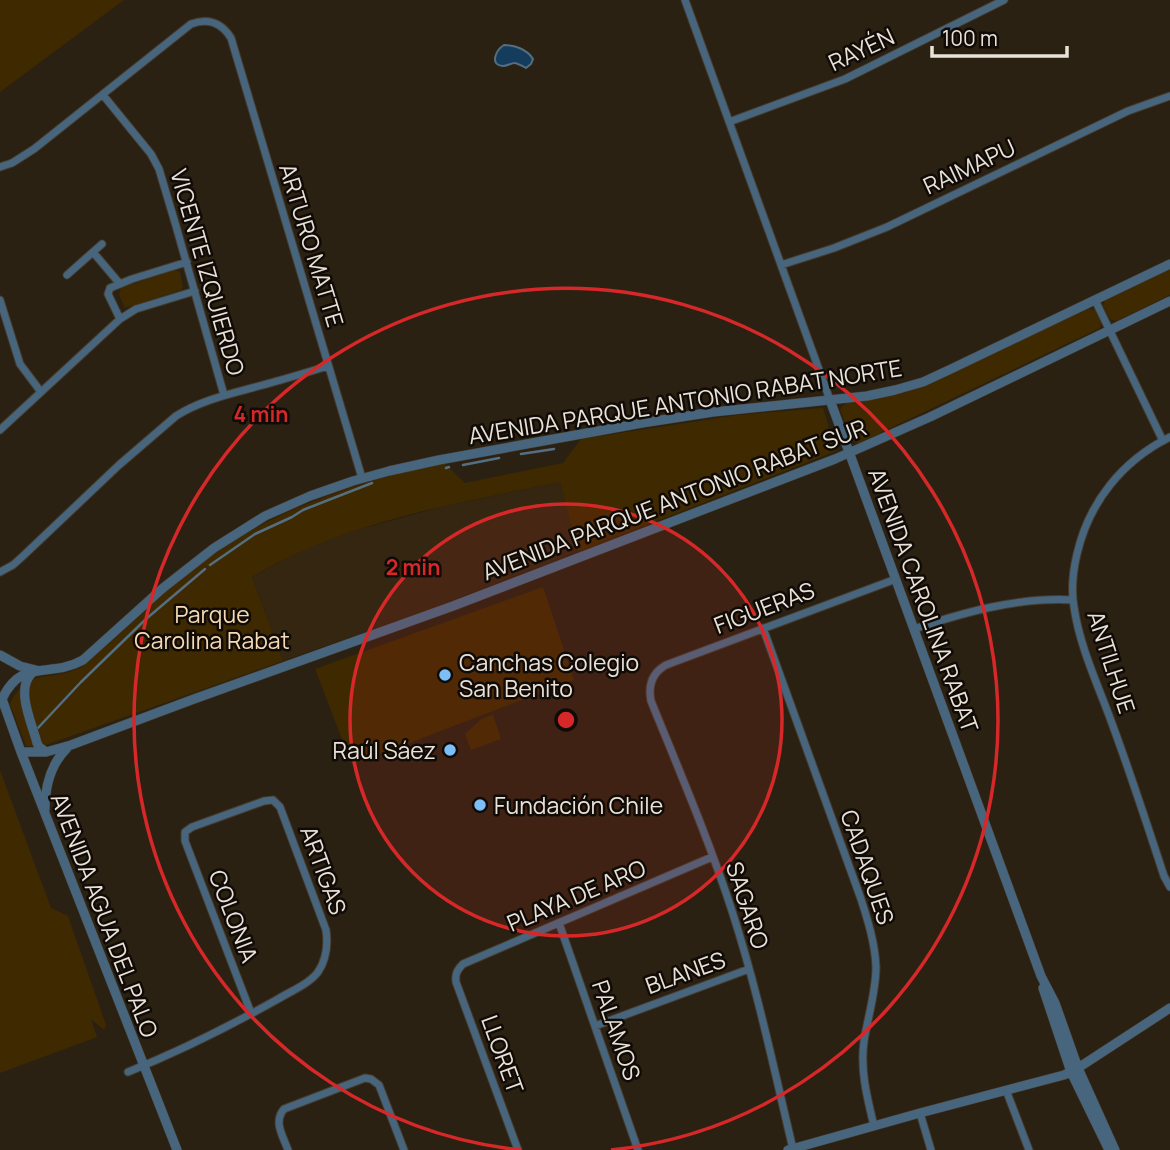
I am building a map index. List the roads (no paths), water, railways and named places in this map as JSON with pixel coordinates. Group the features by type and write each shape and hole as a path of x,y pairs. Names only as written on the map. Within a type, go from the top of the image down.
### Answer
{"street":[{"name":"AVENIDA CAROLINA RABAT","path":"685,0 1041,976 1046,1001 1109,1150"},
{"name":"RAYÉN","path":"729,122 845,79 1004,0"},
{"name":"ARTURO MATTE","path":"103,95 191,24 214,22 231,37 362,478"},
{"path":"0,167 18,160 103,95"},
{"name":"VICENTE IZQUIERDO","path":"103,95 154,158 187,262 224,395"},
{"name":"RAIMAPU","path":"781,265 887,227 1128,111 1170,96"},
{"path":"67,275 102,244"},
{"path":"93,252 120,284"},
{"path":"120,319 108,294 110,288 187,262"},
{"name":"AVENIDA PARQUE ANTONIO RABAT NORTE","path":"1,697 16,678 36,671 68,667 83,660 208,552 243,528 300,500 362,478 439,460 713,412 867,396 895,390 923,382 1170,264"},
{"path":"0,430 120,319 136,309 194,291"},
{"path":"0,300 20,365 41,392"},
{"path":"1095,300 1166,439"},
{"name":"AVENIDA PARQUE ANTONIO RABAT SUR","path":"21,752 46,752 71,745 453,606 850,453 1170,301"},
{"path":"0,572 23,556 119,465 176,416 195,405 224,395 328,366"},
{"name":"ANTILHUE","path":"1166,439 1146,450 1124,468 1091,512 1076,560 1073,600 1086,653 1170,887"},
{"name":"FIGUERAS","path":"652,680 666,665 896,579"},
{"path":"914,629 988,607 1073,600"},
{"name":"CADAQUES","path":"763,628 861,899 871,934 876,968 875,988 864,1043 863,1072 866,1100 874,1126"},
{"path":"0,655 36,671 24,683 24,695 37,743 46,752"},
{"name":"SAGARO","path":"652,680 652,701 712,857 749,969 791,1149"},
{"name":"AVENIDA AGUA DEL PALO","path":"1,697 177,1150"},
{"path":"45,814 45,794 51,772 63,752 71,745"},
{"name":"ARTIGAS","path":"185,832 203,822 273,800 280,807 324,924 327,943 318,972 251,1013"},
{"name":"COLONIA","path":"185,832 185,841 251,1013"},
{"name":"PLAYA DE ARO","path":"457,971 463,964 712,857"},
{"name":"PALAMOS","path":"559,923 638,1150"},
{"name":"BLANES","path":"595,1026 749,969"},
{"name":"LLORET","path":"457,971 456,982 519,1150"},
{"path":"791,1149 1074,1070 1170,1009"},
{"path":"128,1072 251,1013"},
{"name":"AVENIDA CAROLINA RABAT","path":"1074,1070 1115,1150"},
{"path":"288,1150 278,1120 284,1109 365,1078 379,1085 404,1150"},
{"path":"1006,1090 1029,1150"},
{"path":"920,1112 931,1150"}],"water":[{"path":"504,45 524,50 533,59 531,64 526,68 515,63 504,66 496,63 495,57"}],"waterway":[{"path":"521,454 554,449"},
{"path":"463,465 499,458"},
{"path":"210,565 255,534 303,510 372,483"},
{"path":"37,729 146,619 205,569"}],"place":[{"name":"Canchas Colegio San Benito","path":"445,675"},
{"name":"Raúl Sáez","path":"450,750"},
{"name":"Fundación Chile","path":"480,805"}],"park label":[{"name":"Parque Carolina Rabat","path":"212,627"}]}
